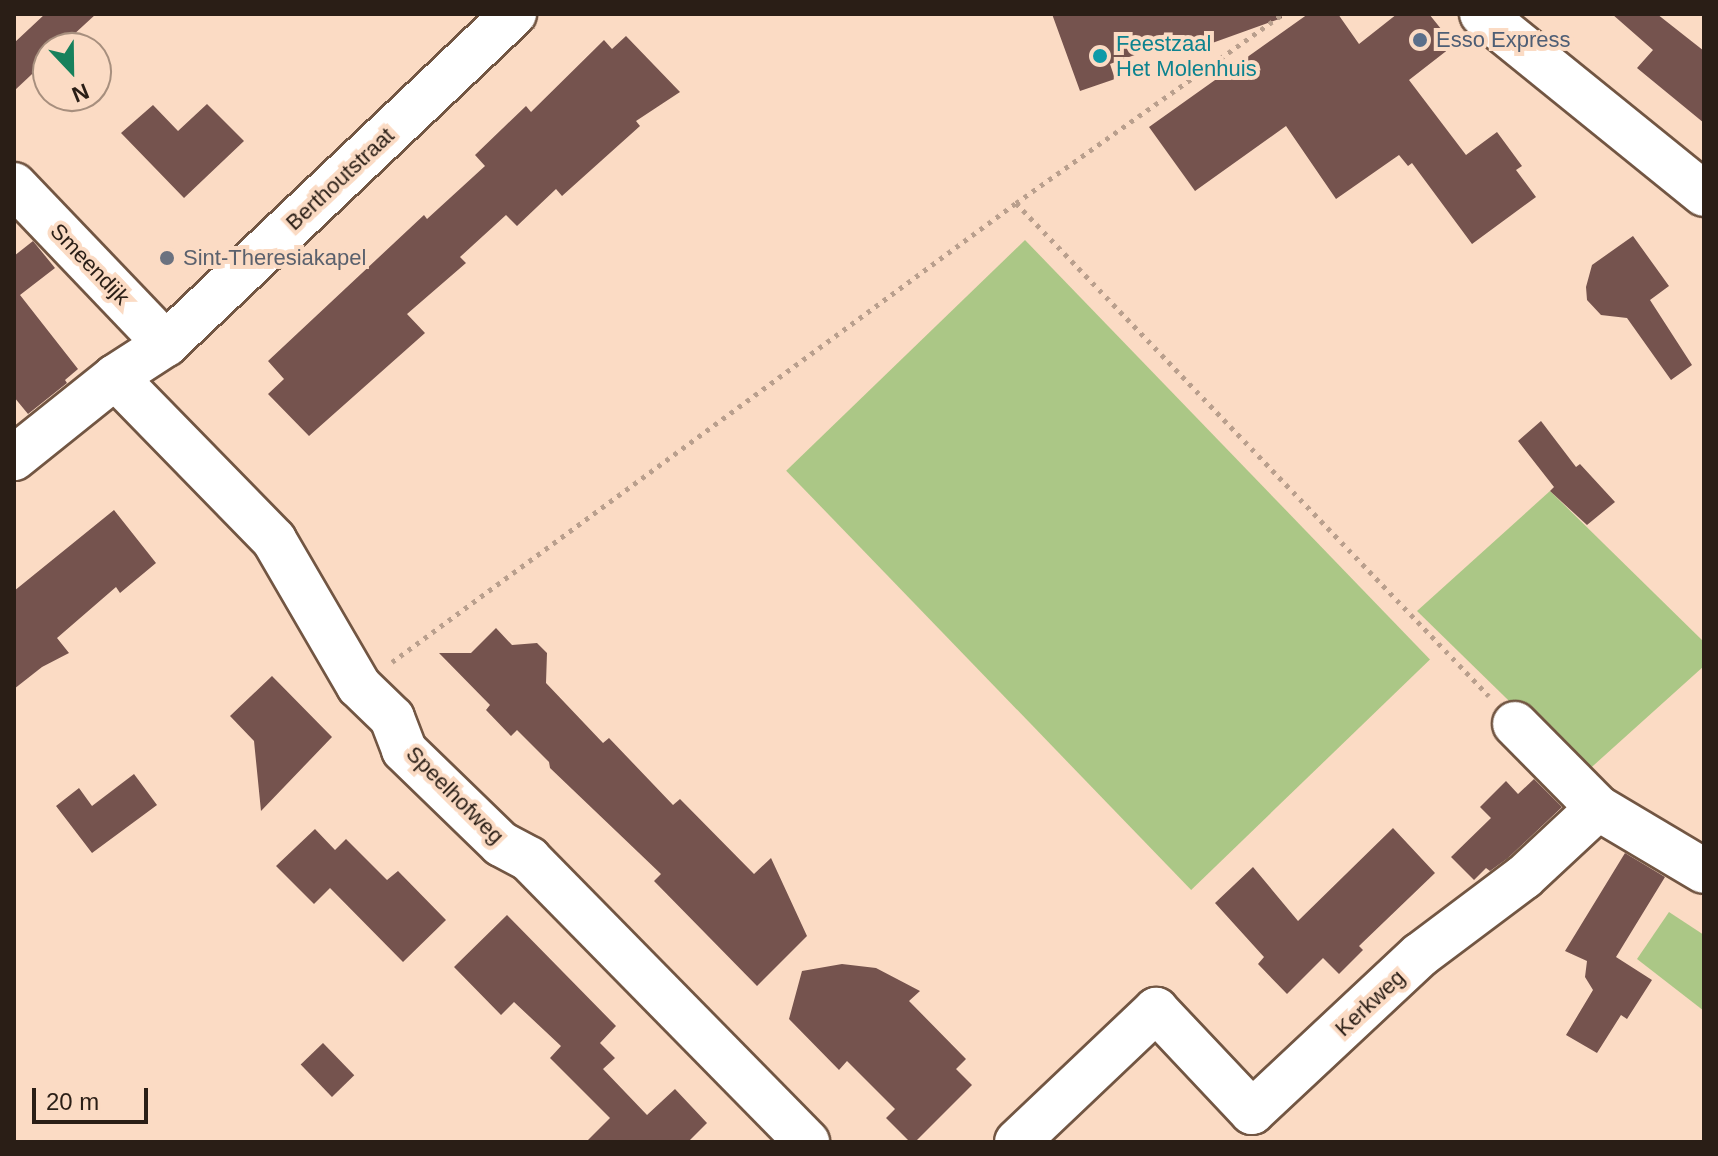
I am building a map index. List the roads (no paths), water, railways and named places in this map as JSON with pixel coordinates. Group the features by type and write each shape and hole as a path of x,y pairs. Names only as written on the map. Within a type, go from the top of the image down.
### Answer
{"street":[{"name":"Berthoutstraat","path":"115,377 166,344 514,14"},
{"path":"1482,14 1704,194"},
{"name":"Smeendijk","path":"14,185 166,344"},
{"path":"14,458 115,377"},
{"name":"Speelhofweg","path":"115,377 274,540 359,686 392,718 404,750 501,844 529,859 807,1142"},
{"path":"1515,724 1598,808 1704,871"},
{"name":"Kerkweg","path":"1017,1142 1156,1010 1252,1112 1420,955 1524,877 1598,808"}],"place":[{"name":"Esso Express","path":"1420,40"},
{"name":"Feestzaal Het Molenhuis","path":"1100,56"},
{"name":"Sint-Theresiakapel","path":"167,258"}]}
